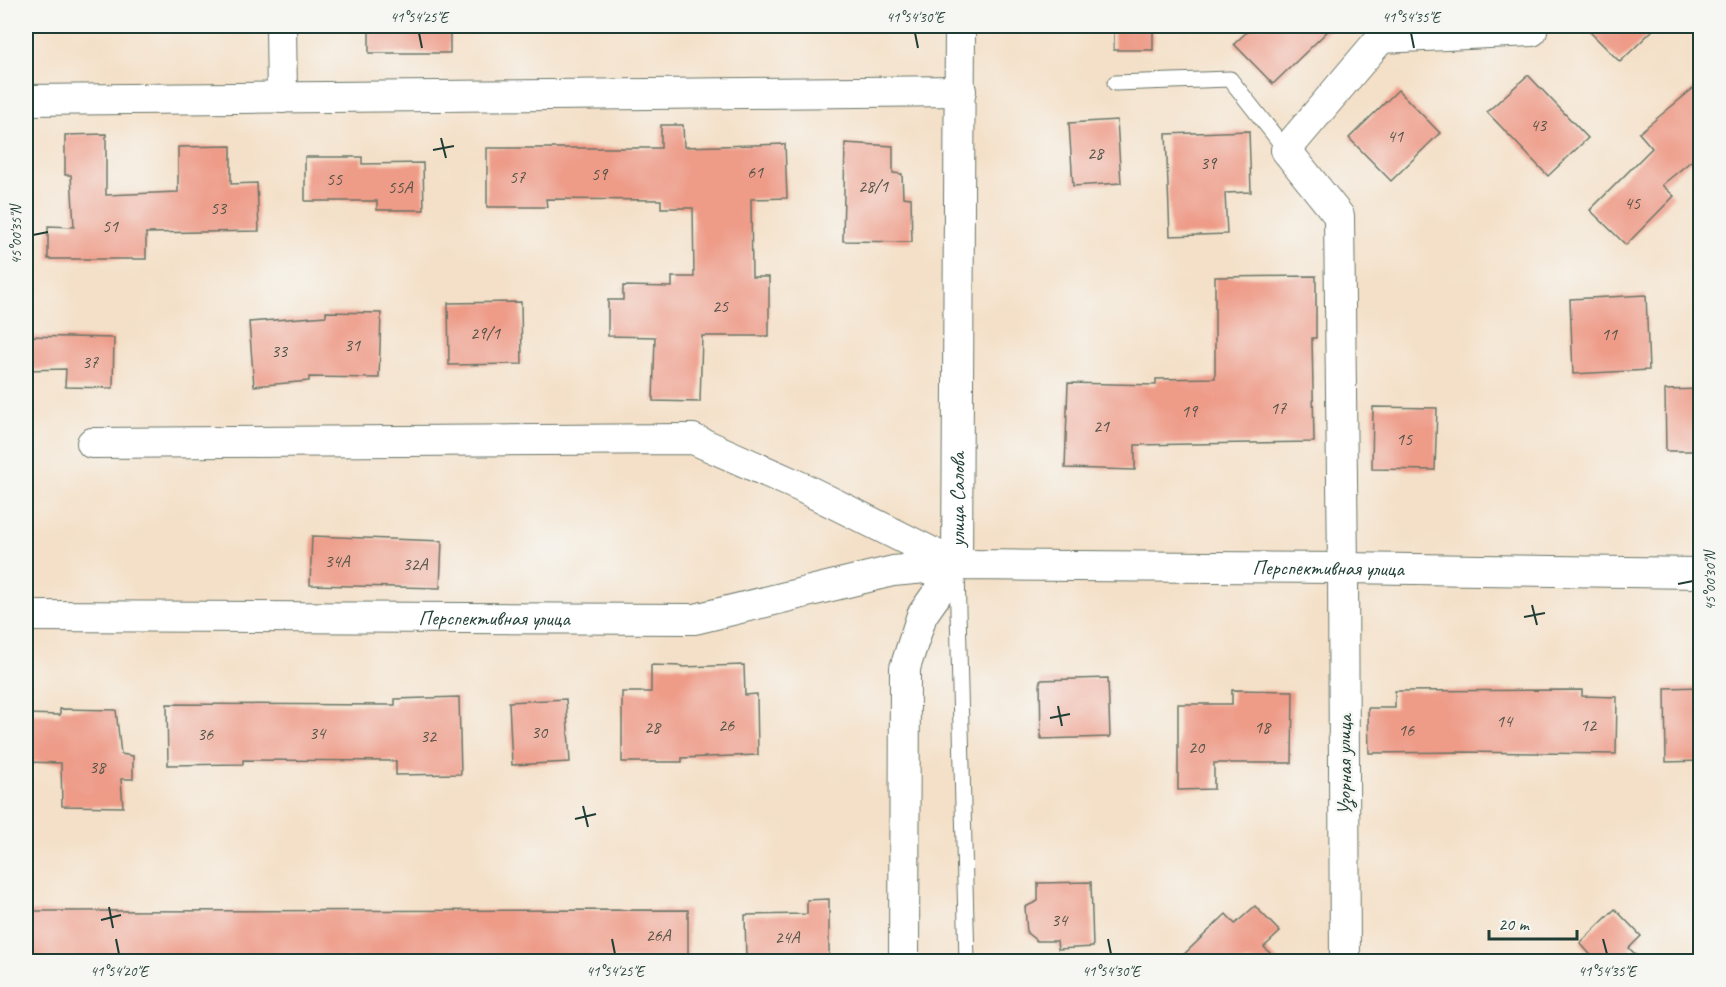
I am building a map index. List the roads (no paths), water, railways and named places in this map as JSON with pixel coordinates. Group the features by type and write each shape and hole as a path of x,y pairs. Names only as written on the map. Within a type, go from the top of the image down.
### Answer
{"street":[{"path":"281,26 282,98"},
{"name":"улица Салова","path":"904,962 905,668 922,615 957,565 960,26"},
{"path":"1286,150 1381,32 1532,28"},
{"path":"26,100 961,91"},
{"name":"Узорная улица","path":"1286,150 1339,216 1345,962"},
{"name":"Перспективная улица","path":"92,443 693,439 801,487 957,565"},
{"name":"Перспективная улица","path":"26,616 695,619 893,571 957,565 1701,573"}],"lane":[{"path":"1115,83 1230,79 1286,150"},
{"path":"957,565 966,962"}]}
